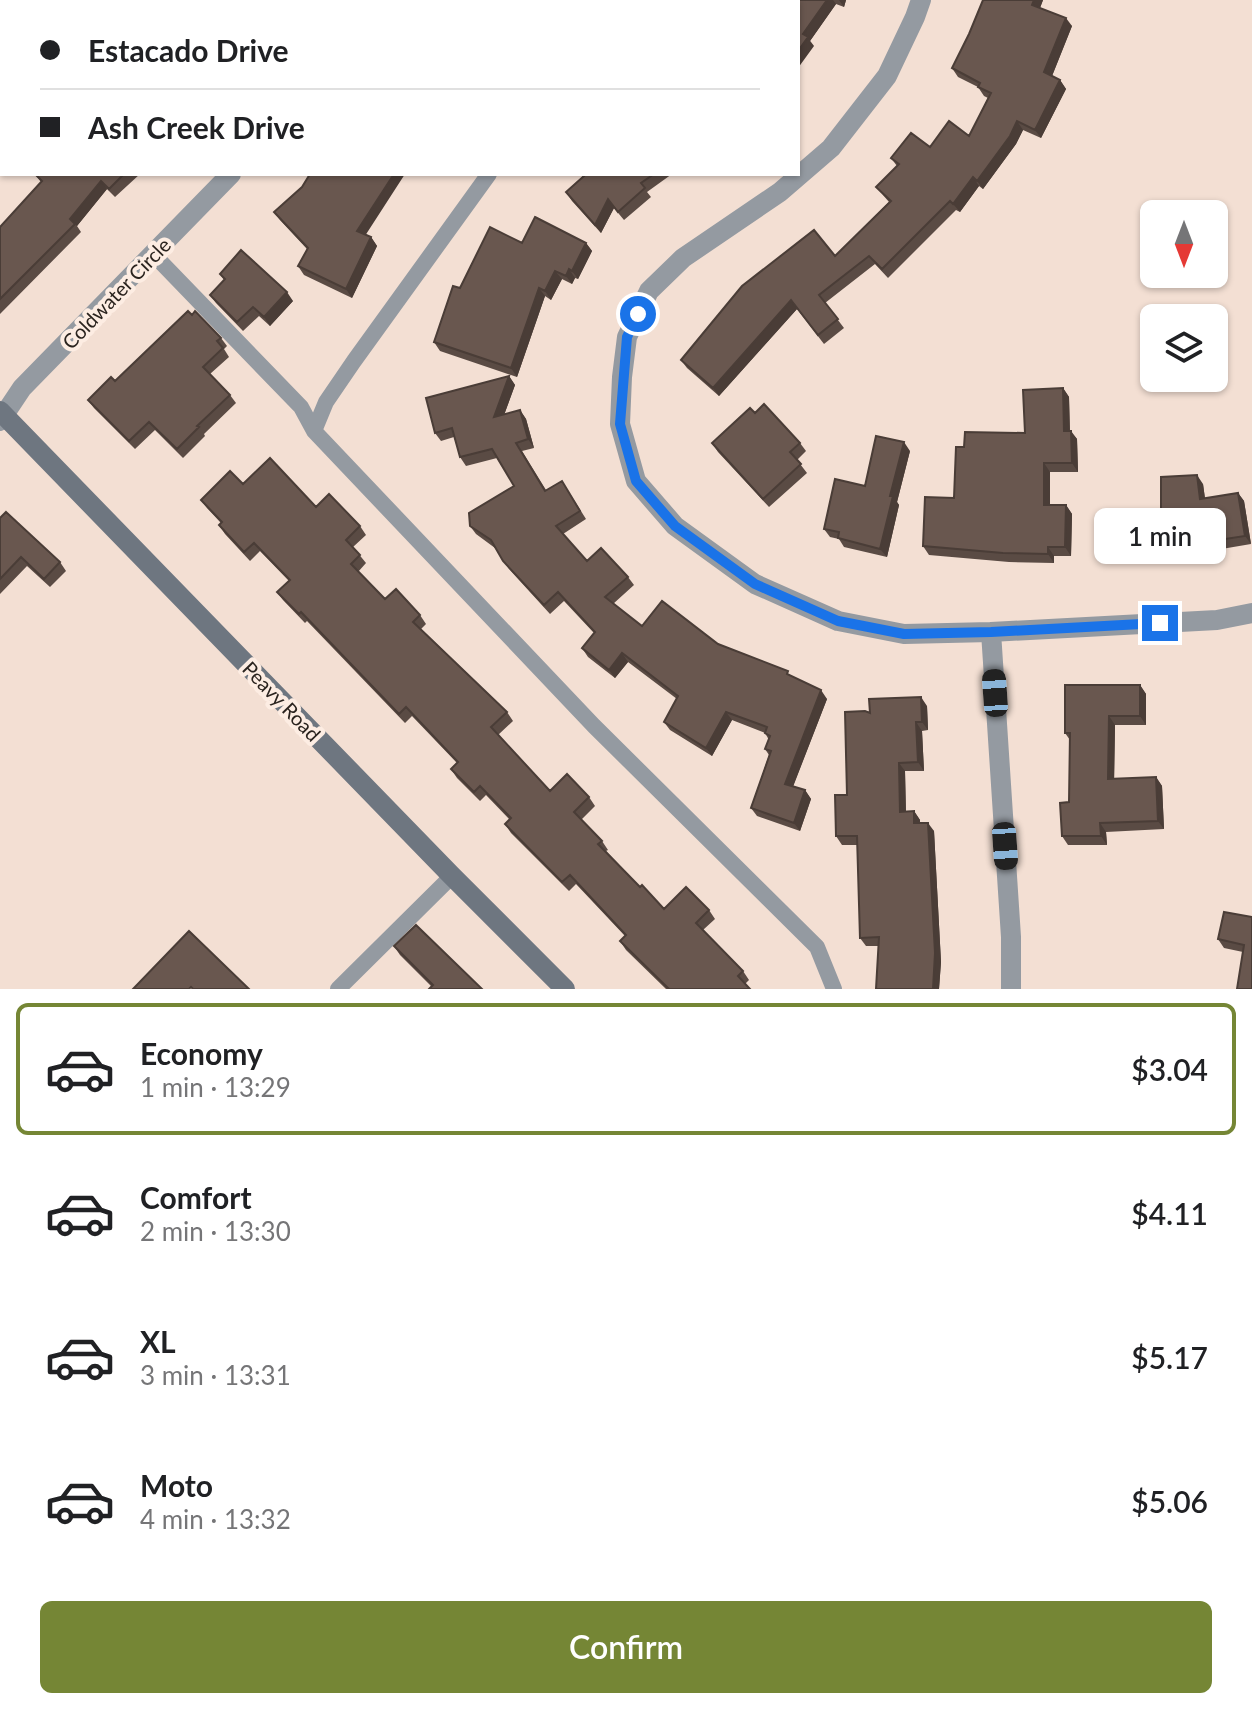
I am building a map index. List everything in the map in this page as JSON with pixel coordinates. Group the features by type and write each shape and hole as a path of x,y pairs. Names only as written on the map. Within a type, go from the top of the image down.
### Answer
{"street":[{"path":"800,175 831,148 887,76 921,0"},
{"name":"Coldwater Circle","path":"1,416 22,388 229,176"},
{"path":"799,176 683,258 649,291 627,337 620,424 636,481 675,526 755,584 838,621 904,634 1217,620 1252,613"},
{"name":"Peavy Road","path":"1,416 565,989"},
{"path":"991,632 1011,937 1011,989"}],"lane":[{"path":"314,431 326,402 347,371 488,176"},
{"path":"154,255 301,407 314,431 594,726 817,947 834,989"},
{"path":"338,989 452,876"}],"building":[{"path":"800,0 827,0 803,34 808,37 800,48"},
{"path":"983,0 1034,0 1032,5 1066,18 1044,72 1060,80 1035,130 1017,121 1010,136 977,181 973,177 953,204 950,201 882,269 869,256 819,295 838,319 818,335 791,300 713,388 681,360 742,286 814,230 835,256 891,201 876,187 899,164 891,158 911,133 930,147 949,121 969,136 991,93 978,87 980,83 952,68"},
{"path":"37,176 122,176 109,189 101,181 70,219 75,224 0,299 0,227 42,181"},
{"path":"309,176 393,176 357,231 371,237 346,289 298,266 308,248 274,212 302,187"},
{"path":"584,176 651,176 641,183 645,188 618,212 608,199 595,225 566,192"},
{"path":"535,217 586,243 572,271 569,269 566,276 555,271 545,291 539,288 511,368 434,342 453,286 460,288 490,227 522,243"},
{"path":"241,250 287,292 264,317 253,307 237,322 210,295 225,279 220,274"},
{"path":"188,311 192,315 195,311 221,338 217,341 223,348 203,367 230,395 177,449 149,422 129,441 88,400 111,377 115,381"},
{"path":"509,376 494,417 520,410 528,439 516,443 545,491 562,481 580,511 556,526 587,561 601,548 628,577 605,597 642,626 662,601 718,644 788,671 787,674 821,690 785,784 805,790 794,823 751,808 771,751 765,749 770,736 765,733 767,727 726,712 706,748 664,722 678,696 622,653 609,670 582,648 595,632 558,592 544,605 503,561 491,540 470,526 469,513 514,486 492,449 460,457 452,428 435,433 426,398"},
{"path":"1063,388 1064,431 1071,431 1072,463 1044,463 1044,505 1066,505 1065,547 1048,547 1048,554 923,546 925,497 954,498 956,447 964,447 965,432 1025,433 1023,390"},
{"path":"764,404 800,443 790,452 801,464 763,499 712,443 750,408 755,413"},
{"path":"876,436 904,442 880,549 838,538 839,532 824,529 835,479 865,486"},
{"path":"270,458 316,507 329,494 360,526 346,540 360,555 351,564 385,599 396,589 420,615 413,622 507,712 491,727 550,791 567,774 589,797 574,812 602,841 598,844 664,909 686,887 709,910 696,923 743,971 738,976 750,989 669,989 620,941 626,935 570,875 562,882 505,824 511,818 480,786 474,792 451,769 458,762 406,707 399,714 301,612 299,614 277,592 290,580 254,543 244,552 201,500 230,471 243,484"},
{"path":"1197,475 1200,499 1238,493 1245,536 1192,544 1192,547 1128,541 1130,512 1161,512 1161,477"},
{"path":"6,512 60,562 44,579 21,557 0,579 0,518"},
{"path":"1065,685 1140,685 1140,716 1109,716 1108,779 1156,777 1158,821 1100,823 1101,836 1062,836 1060,803 1069,802 1070,733 1065,733"},
{"path":"921,697 922,722 916,722 918,762 899,763 900,812 914,811 914,823 928,823 935,953 933,989 876,989 879,937 860,938 857,836 836,836 835,795 847,795 845,712 870,713 869,699"},
{"path":"1224,912 1252,917 1252,989 1237,989 1244,945 1218,939"},
{"path":"416,925 482,989 429,989 433,985 394,946"},
{"path":"189,931 249,989 133,989"}],"route":[{"path":"638,314 627,337 620,424 636,481 675,526 755,584 838,621 904,634 1160,623"}]}
